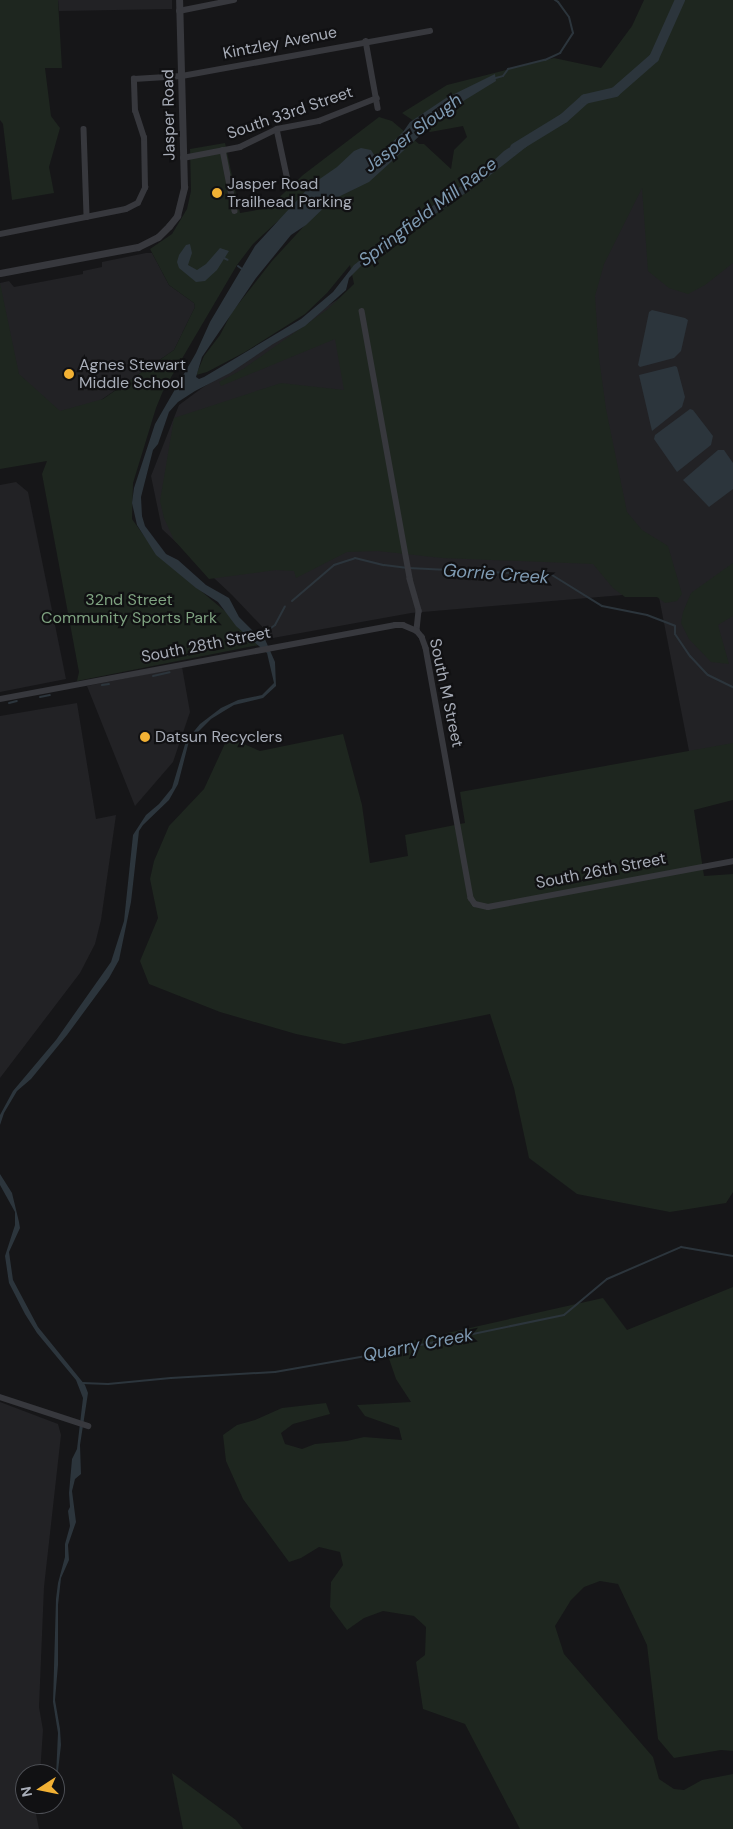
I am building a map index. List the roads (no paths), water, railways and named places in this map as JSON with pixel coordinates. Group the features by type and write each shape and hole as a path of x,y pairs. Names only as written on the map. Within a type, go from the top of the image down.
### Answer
{"street":[{"name":"Jasper Road","path":"0,273 138,247 148,243 170,226 177,216 182,199 183,158 179,0"},
{"path":"179,11 234,0"},
{"name":"Kintzley Avenue","path":"87,216 126,209 138,203 145,188 144,138 135,111 134,79 182,76 366,41 430,31"},
{"path":"366,41 378,108"},
{"name":"South 33rd Street","path":"183,158 240,147 277,129 319,120 376,98"},
{"path":"0,234 87,216 84,129"},
{"path":"277,129 289,185"},
{"path":"223,150 235,211"},
{"name":"South M Street","path":"362,311 410,579 419,611 417,631 422,637 426,648 469,890 475,904"},
{"name":"South 28th Street","path":"0,698 254,650 394,626 403,625 417,631"},
{"name":"South 26th Street","path":"475,904 488,907 733,861"},
{"path":"0,1397 88,1426"}],"water":[{"path":"495,74 496,81 447,111 369,182 332,200 306,225 291,235 256,278 202,357 196,377 199,379 204,377 301,319 333,292 354,265 408,223 480,173 504,151 524,138 530,144 484,180 361,266 349,278 346,290 305,326 273,344 230,373 195,391 178,402 169,412 158,444 153,450 141,497 142,516 145,526 166,554 178,560 206,585 229,598 239,617 253,631 264,637 275,662 276,686 263,698 234,705 211,719 189,741 178,784 169,800 139,831 131,902 119,960 109,978 67,1035 31,1079 17,1091 4,1113 0,1125 0,1115 13,1091 56,1040 111,962 124,921 133,835 146,815 159,804 172,788 186,741 200,724 221,708 238,700 262,695 274,683 267,653 236,626 218,602 196,588 156,555 137,525 132,503 134,488 155,424 196,353 210,322 255,246 311,185 337,167 354,151 361,148 371,150 376,158 403,132 410,122 446,98"},
{"path":"190,244 192,253 188,265 197,270 206,264 220,248 229,251 217,270 205,281 196,282 179,268 177,262 179,255 186,245"},
{"path":"652,310 688,320 681,351 674,358 640,367 638,365 649,312"},
{"path":"677,367 685,397 682,407 652,431 639,375"},
{"path":"690,409 693,410 713,436 711,445 677,472 654,439 655,435"},
{"path":"718,450 724,450 733,463 733,489 709,507 683,480"},
{"path":"0,1174 12,1193 20,1228 9,1252 13,1280 38,1327 85,1385 88,1393 80,1445 81,1474 75,1479 72,1491 76,1522 68,1545 69,1560 61,1578 58,1605 58,1665 55,1700 61,1745 59,1764 57,1764 58,1733 53,1702 56,1599 65,1557 65,1544 70,1526 68,1511 70,1507 69,1493 72,1459 77,1449 83,1398 76,1380 37,1333 9,1283 5,1256 15,1225 15,1212 0,1185"}],"waterway":[{"name":"Jasper Slough","path":"492,79 503,76 508,69 545,60 560,53 573,33 569,17 555,0"},
{"name":"Springfield Mill Race","path":"515,148 564,118 585,99 615,92 654,58 680,0"},
{"path":"224,258 228,260"},
{"path":"238,266 242,269"},
{"name":"Gorrie Creek","path":"292,601 334,565 355,558 384,565 408,568 552,575 602,606 647,615 675,626 675,634 690,656 708,675 733,687"},
{"path":"271,628 275,625 285,606"},
{"path":"153,676 170,672"},
{"path":"102,685 109,684"},
{"path":"40,697 50,695"},
{"path":"9,703 17,701"},
{"name":"Quarry Creek","path":"82,1383 108,1384 275,1372 377,1354 564,1315 607,1279 681,1247 733,1256"}],"place":[{"name":"Jasper Road Trailhead Parking","path":"217,193"},
{"name":"Agnes Stewart Middle School","path":"69,374"},
{"name":"Datsun Recyclers","path":"145,737"}],"park label":[{"name":"32nd Street Community Sports Park","path":"129,609"}]}
